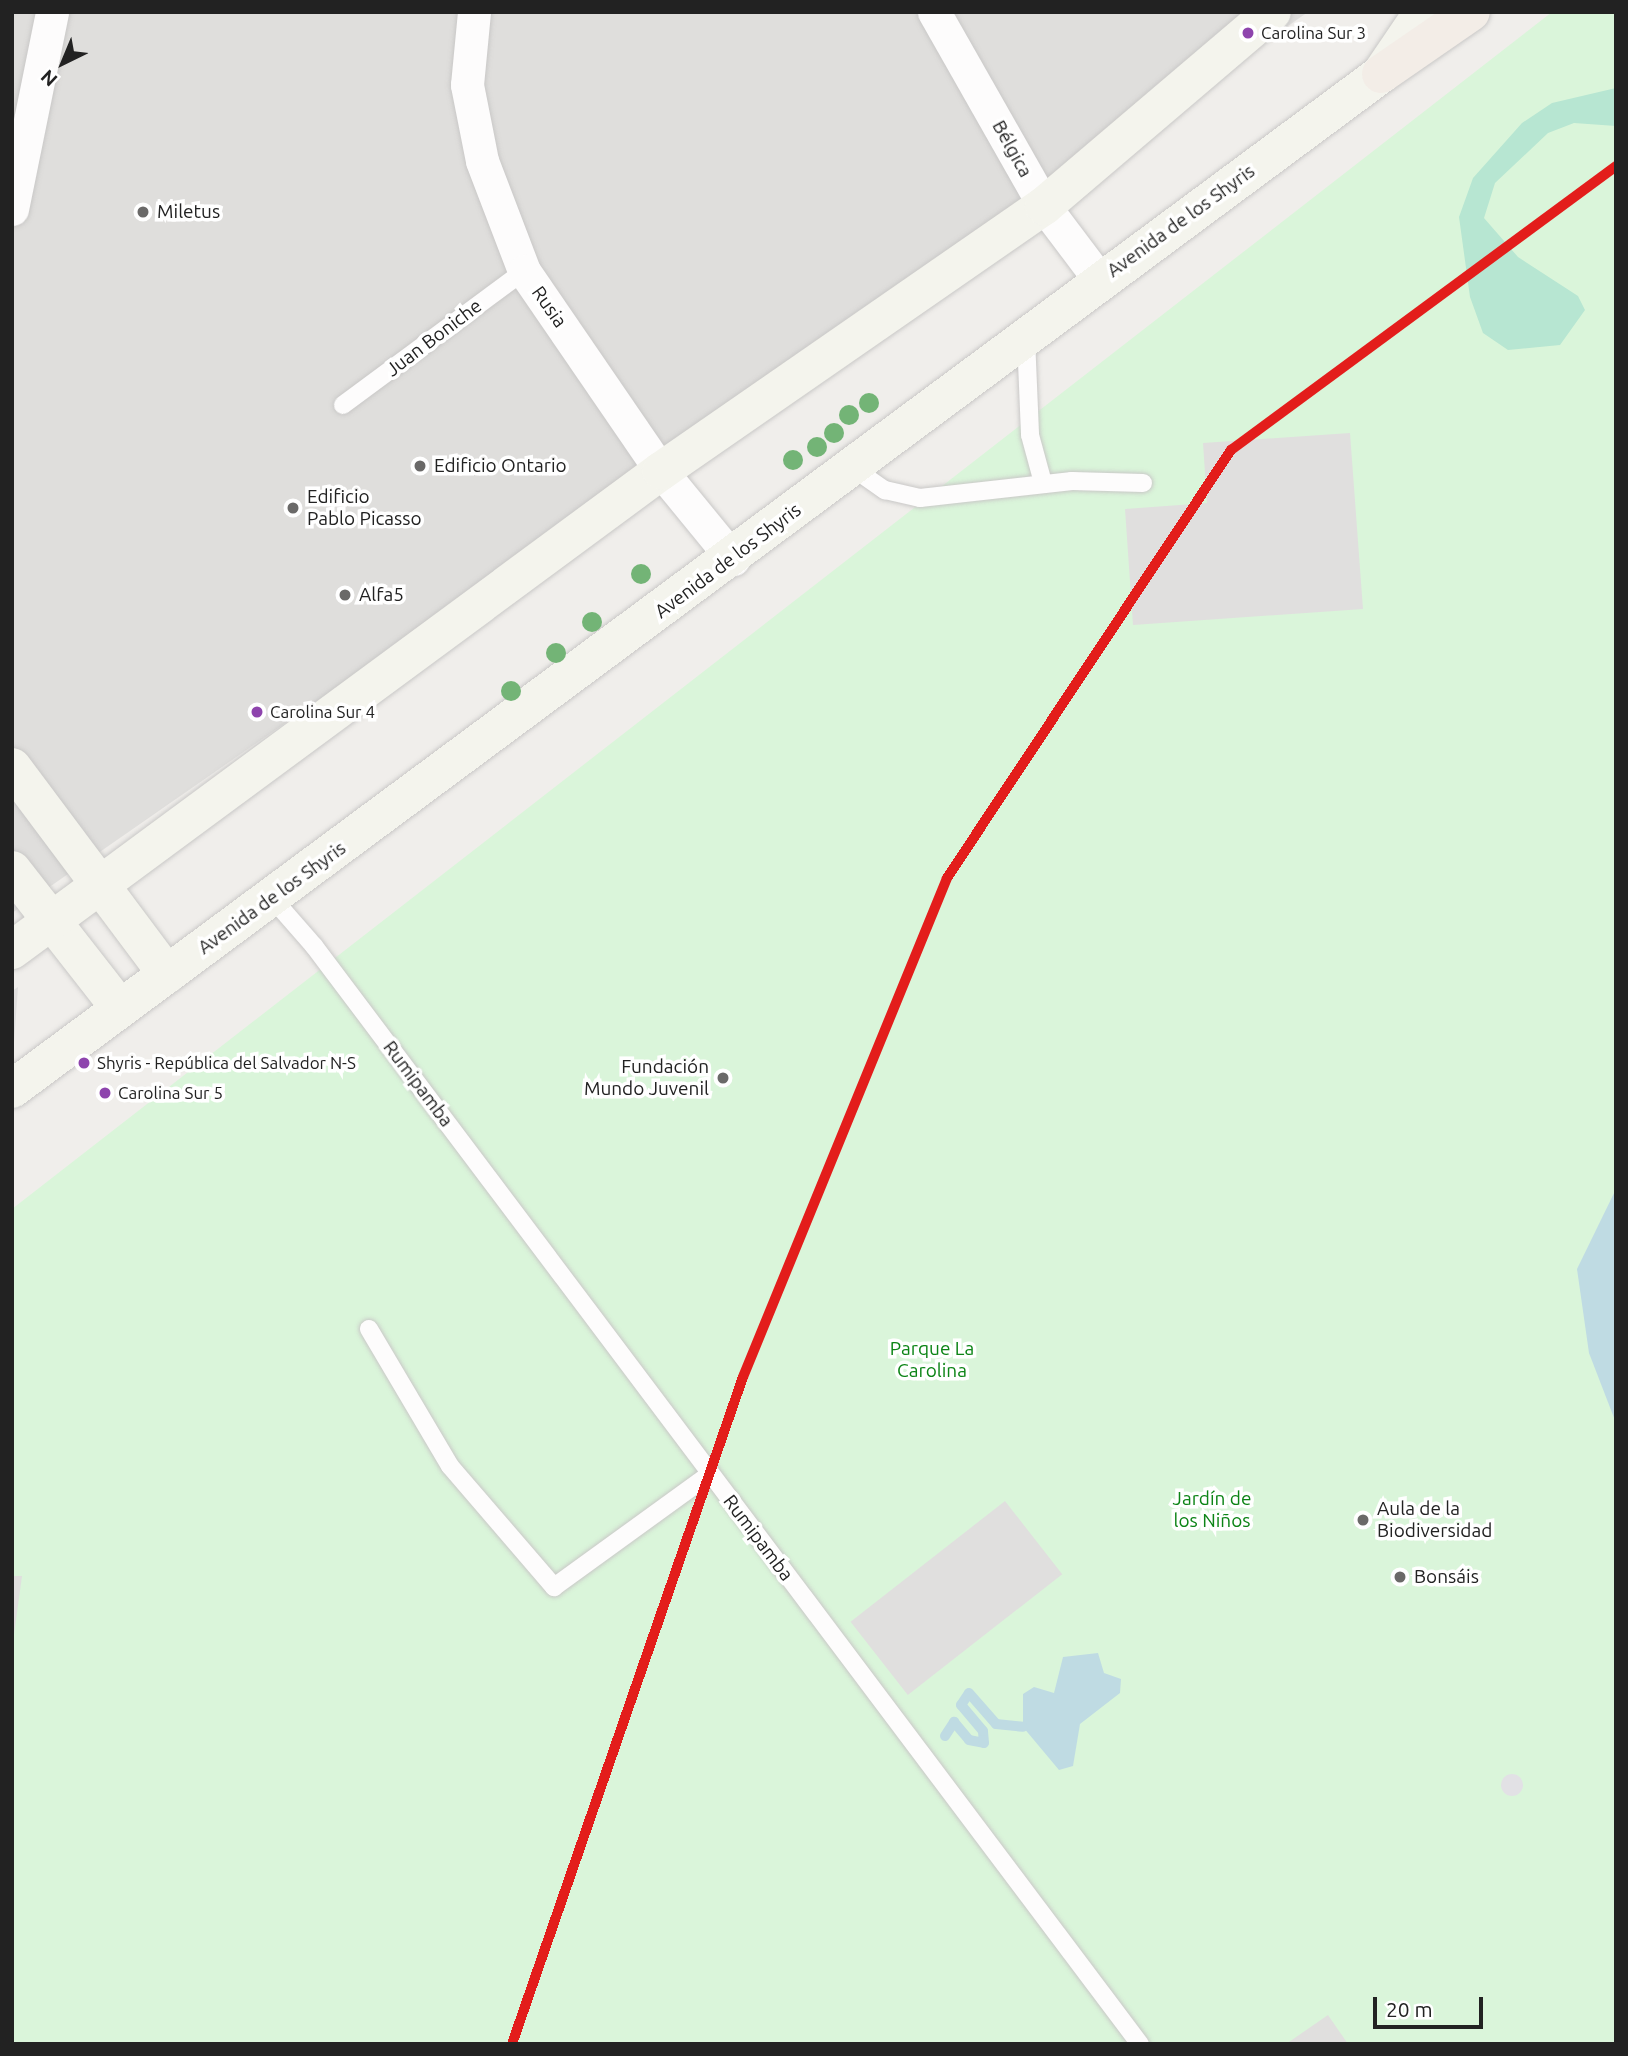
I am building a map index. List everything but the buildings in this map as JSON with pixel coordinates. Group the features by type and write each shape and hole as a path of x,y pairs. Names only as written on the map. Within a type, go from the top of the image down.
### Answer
{"main road":[{"path":"12,950 99,883 661,471 1044,206 1272,12"},
{"name":"Avenida de los Shyris","path":"12,1089 733,559 1099,279 1381,74 1423,12"},
{"path":"1381,74 1471,12"},
{"path":"12,767 167,974"},
{"path":"12,870 120,1008"}],"street":[{"path":"12,209 52,12"},
{"name":"Rusia","path":"474,12 467,85 482,161 524,271 661,471 733,559"},
{"name":"Bélgica","path":"934,12 1044,206 1099,279"}],"lane":[{"name":"Juan Boniche","path":"343,405 524,271"},
{"path":"1026,336 1030,435 1042,483"},
{"path":"853,468 885,490 920,498 1042,483 1143,483"},
{"name":"Rumipamba","path":"273,899 314,946 1140,2044"},
{"path":"369,1329 450,1466 554,1587 710,1474"}],"shaded area":[{"path":"12,12 1308,12 12,913"},
{"path":"1350,433 1363,609 1133,625 1125,509 1207,503 1203,443"},
{"path":"18,987 14,1042 12,1043 12,991"},
{"path":"1005,1501 1062,1574 908,1695 851,1622"},
{"path":"12,1576 22,1576 12,1649"},
{"path":"1512,1774 1520,1777 1523,1785 1520,1793 1512,1796 1504,1793 1501,1785 1504,1777"},
{"path":"1328,2015 1348,2044 1286,2044"}],"green space":[{"name":"Parque La Carolina","path":"1552,12 1616,12 1616,2044 12,2044 12,1209"},
{"path":"1616,88 1616,126 1574,123 1548,133 1495,183 1484,218 1518,257 1578,296 1585,310 1560,345 1508,350 1483,333 1470,297 1459,217 1473,178 1522,123 1552,103"}],"water":[{"path":"1616,1189 1616,1423 1589,1353 1577,1269"},
{"path":"1098,1653 1104,1673 1121,1679 1120,1693 1080,1724 1073,1766 1059,1770 1023,1727 1023,1694 1034,1687 1054,1693 1063,1657"}],"waterway":[{"path":"945,1736 954,1722 969,1740 984,1743 983,1731 961,1705 969,1693 996,1724 1023,1727"}],"transit line":[{"path":"512,2044 743,1377 947,878 1231,450 1616,166"}],"place":[{"name":"Carolina Sur 3","path":"1248,33"},
{"name":"Miletus","path":"143,212"},
{"name":"Edificio Ontario","path":"420,466"},
{"name":"Edificio Pablo Picasso","path":"293,508"},
{"name":"Alfa5","path":"345,595"},
{"name":"Carolina Sur 4","path":"257,712"},
{"name":"Shyris - República del Salvador N-S","path":"84,1063"},
{"name":"Fundación Mundo Juvenil","path":"723,1078"},
{"name":"Carolina Sur 5","path":"105,1093"},
{"name":"Aula de la Biodiversidad","path":"1363,1520"},
{"name":"Bonsáis","path":"1400,1577"}],"park label":[{"name":"Jardín de los Niños","path":"1212,1510"}]}
